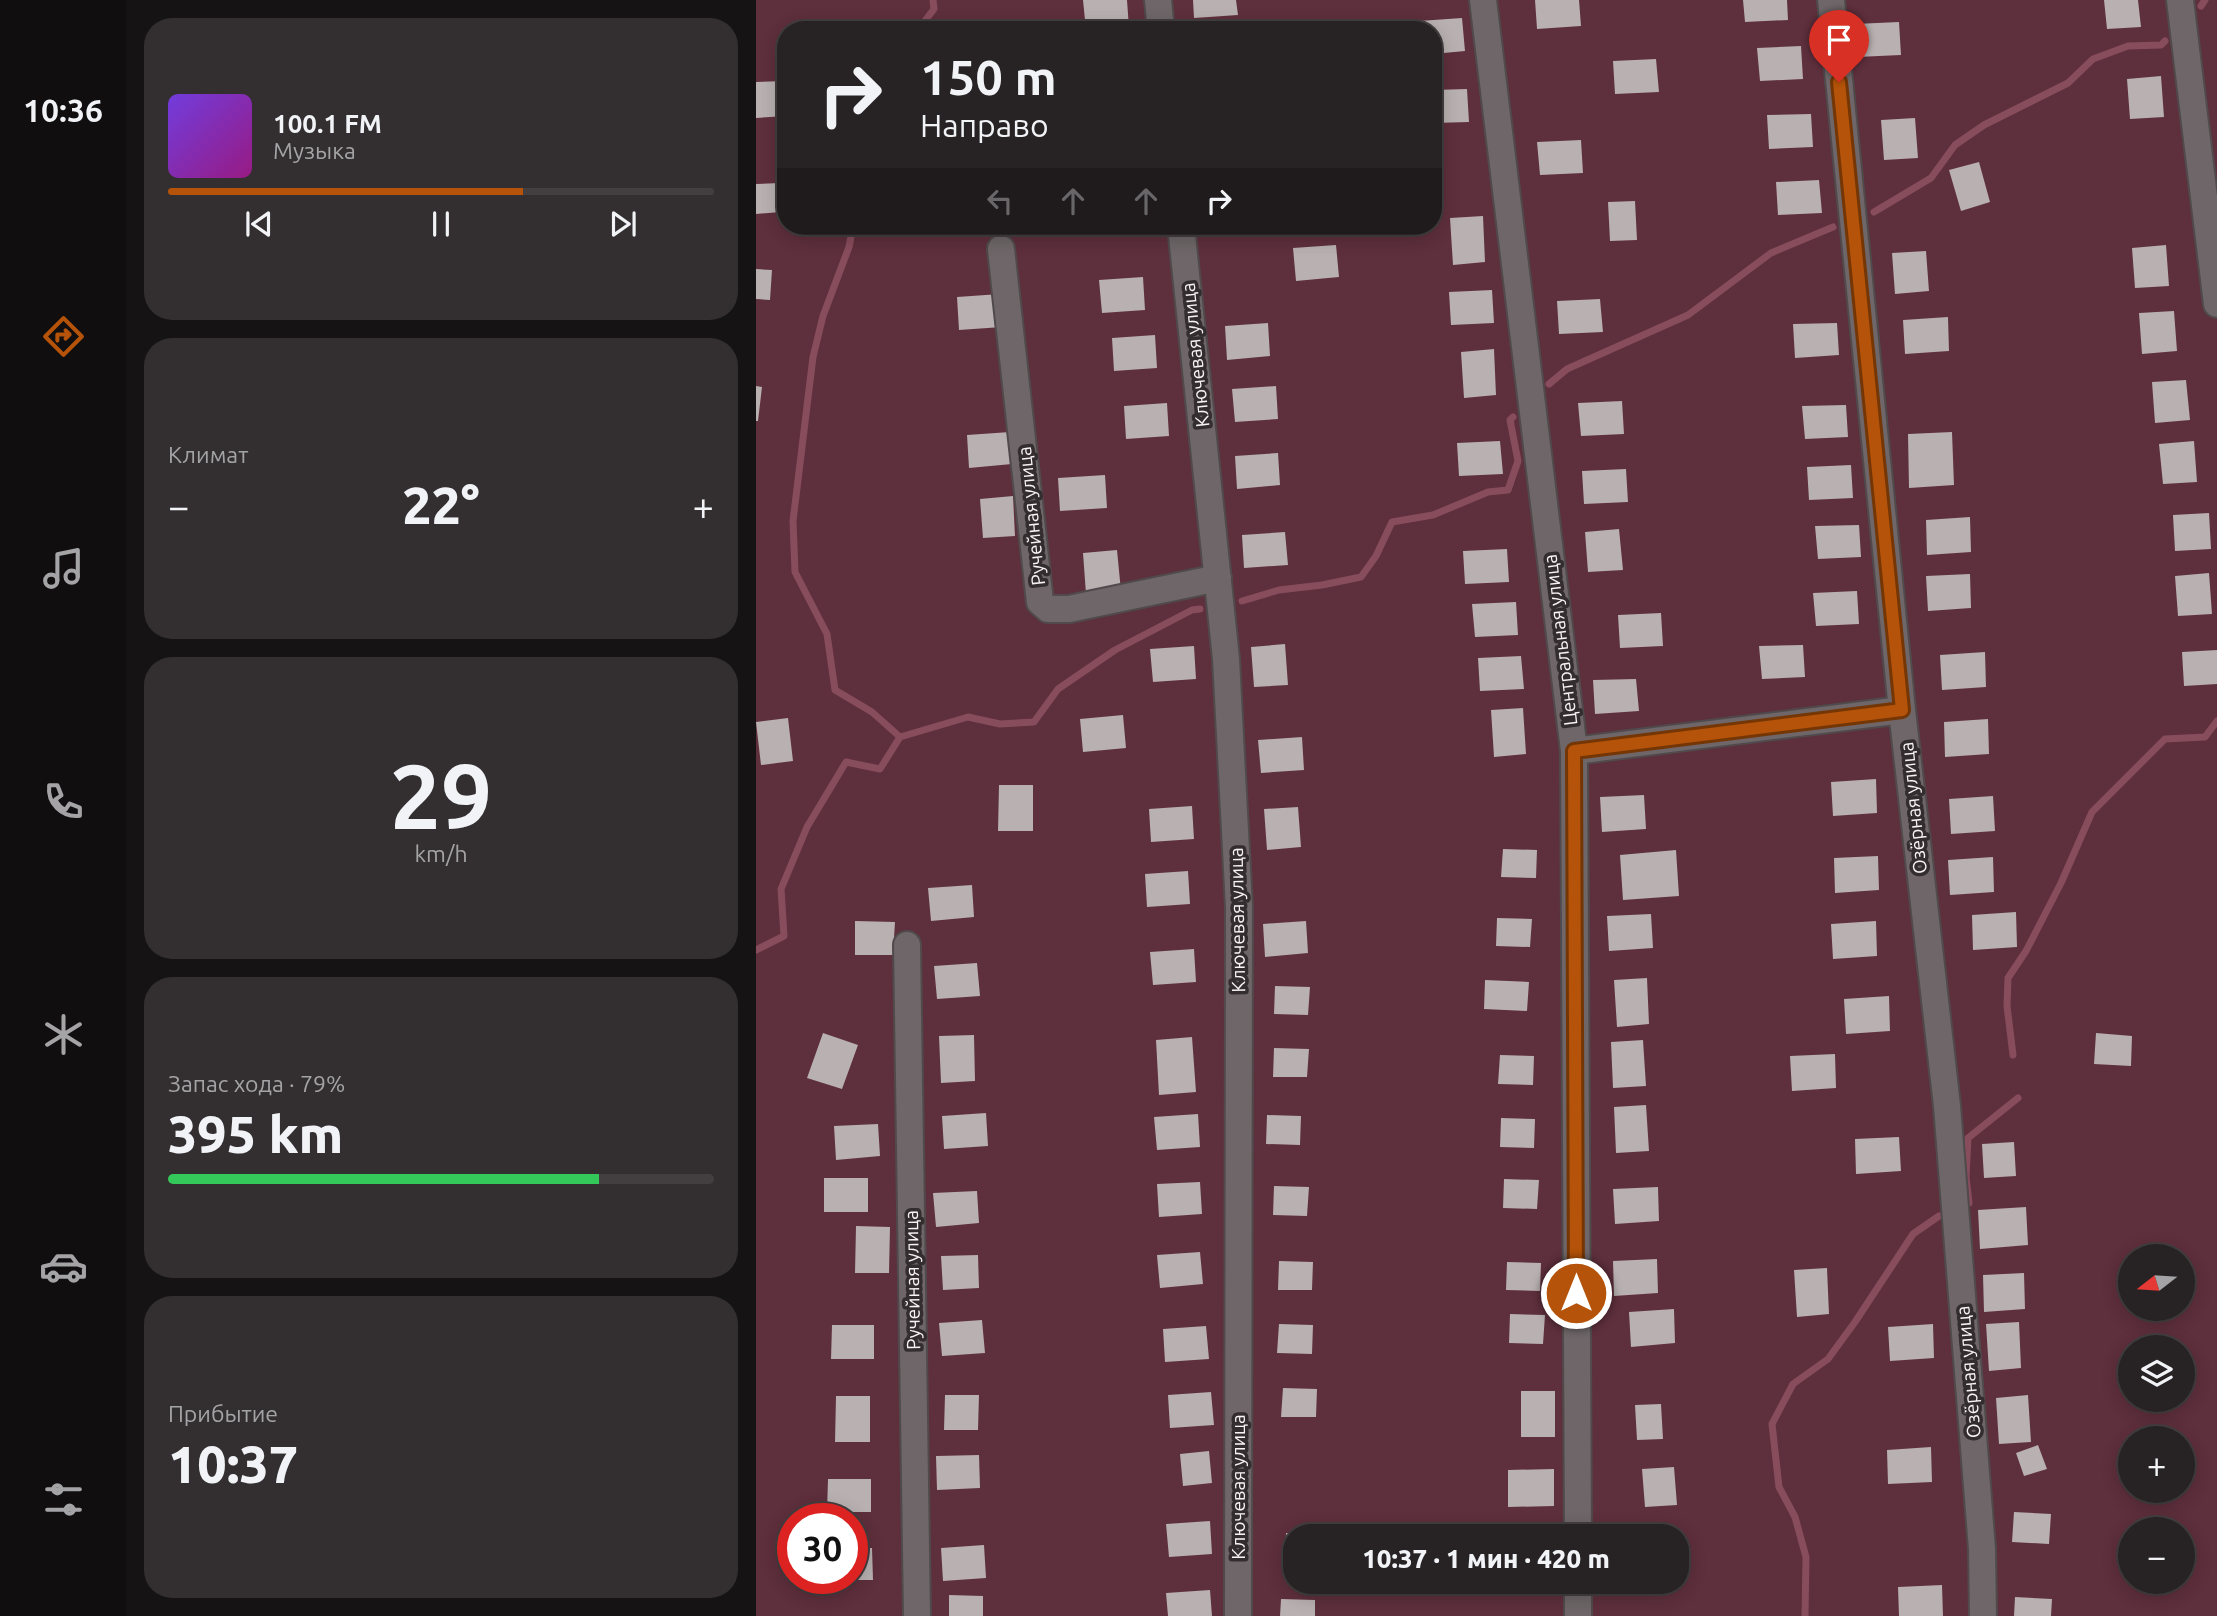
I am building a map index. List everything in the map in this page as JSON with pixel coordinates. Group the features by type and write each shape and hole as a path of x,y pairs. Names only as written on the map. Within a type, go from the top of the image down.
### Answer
{"street":[{"path":"1158,0 1160,21"},
{"name":"Центральная улица","path":"1483,0 1574,751 1578,1524"},
{"name":"Озёрная улица","path":"1831,0 1902,710 1947,1106 1982,1549 1983,1616"},
{"path":"2180,0 2217,304"},
{"name":"Ключевая улица","path":"1182,235 1226,659 1239,907 1238,1616"},
{"name":"Ручейная улица","path":"1001,248 1040,602 1048,609 1069,608 1218,578"},
{"path":"1574,751 1902,710"},
{"name":"Ручейная улица","path":"907,945 917,1616"},
{"path":"1578,1594 1578,1616"}],"shaded area":[{"path":"756,0 2217,0 2217,1616 756,1616"}],"building":[{"path":"1083,0 1127,0 1128,21 1085,21"},
{"path":"1193,0 1236,0 1238,15 1194,18"},
{"path":"1535,0 1579,0 1581,26 1537,29"},
{"path":"1743,0 1787,0 1788,20 1745,22"},
{"path":"2104,0 2138,0 2141,27 2107,29"},
{"path":"1462,18 1465,51 1442,53 1442,21 1419,21"},
{"path":"1899,22 1901,55 1857,57 1855,24"},
{"path":"1801,46 1803,79 1760,81 1757,48"},
{"path":"1656,59 1659,92 1615,94 1613,61"},
{"path":"2161,76 2164,117 2130,119 2127,79"},
{"path":"777,81 777,117 756,118 756,82"},
{"path":"1467,89 1469,122 1442,123 1442,90"},
{"path":"1811,114 1813,147 1769,149 1767,115"},
{"path":"1915,118 1918,158 1884,160 1881,120"},
{"path":"1581,140 1583,173 1540,175 1537,142"},
{"path":"1979,162 1990,202 1961,211 1949,170"},
{"path":"1819,180 1822,213 1778,215 1776,182"},
{"path":"777,183 777,212 756,214 756,184"},
{"path":"1635,201 1637,240 1610,241 1608,202"},
{"path":"1483,216 1485,262 1453,265 1450,218"},
{"path":"1336,245 1339,277 1296,281 1293,248"},
{"path":"2166,245 2169,286 2135,288 2132,248"},
{"path":"1926,251 1929,291 1895,294 1892,253"},
{"path":"756,269 772,270 770,300 756,299"},
{"path":"1143,277 1145,310 1102,313 1099,280"},
{"path":"1492,290 1494,323 1451,325 1449,292"},
{"path":"1000,294 1002,327 959,330 957,297"},
{"path":"1600,299 1603,332 1559,334 1557,301"},
{"path":"2174,311 2177,351 2142,354 2139,313"},
{"path":"1948,317 1949,351 1905,354 1903,320"},
{"path":"1268,323 1270,356 1227,360 1225,326"},
{"path":"1837,323 1839,355 1795,358 1793,324"},
{"path":"1155,335 1157,368 1114,371 1112,338"},
{"path":"1494,349 1496,395 1464,398 1461,352"},
{"path":"2186,380 2190,420 2155,423 2152,382"},
{"path":"756,386 762,387 758,421 756,421"},
{"path":"1276,386 1278,419 1235,422 1232,389"},
{"path":"1622,401 1624,434 1581,436 1578,403"},
{"path":"1167,403 1169,436 1126,439 1124,406"},
{"path":"1846,405 1848,437 1805,439 1802,406"},
{"path":"1010,432 1012,464 969,468 967,435"},
{"path":"1952,432 1954,485 1909,488 1908,434"},
{"path":"1500,441 1503,474 1459,476 1457,443"},
{"path":"2194,441 2197,482 2163,484 2159,444"},
{"path":"1278,453 1280,485 1237,489 1235,456"},
{"path":"1851,465 1853,498 1809,500 1807,467"},
{"path":"1626,469 1628,502 1584,504 1582,471"},
{"path":"1105,475 1107,508 1060,511 1058,478"},
{"path":"1013,496 1015,536 983,538 980,499"},
{"path":"2209,513 2211,549 2175,551 2173,515"},
{"path":"1970,517 1971,552 1927,555 1926,520"},
{"path":"1859,525 1861,557 1818,559 1815,526"},
{"path":"1619,529 1623,570 1588,572 1585,532"},
{"path":"1285,532 1288,565 1244,568 1242,535"},
{"path":"1507,549 1509,582 1465,584 1463,551"},
{"path":"1117,550 1121,591 1086,594 1083,553"},
{"path":"2209,573 2212,614 2178,616 2175,576"},
{"path":"1970,574 1971,608 1928,611 1926,576"},
{"path":"1857,591 1859,624 1816,626 1813,593"},
{"path":"1516,602 1518,635 1475,637 1472,604"},
{"path":"1661,613 1663,646 1620,648 1618,615"},
{"path":"1285,644 1288,685 1254,687 1251,647"},
{"path":"1803,645 1805,677 1762,679 1759,646"},
{"path":"1194,646 1196,679 1153,682 1150,649"},
{"path":"2217,650 2217,684 2184,686 2182,652"},
{"path":"1985,652 1986,687 1942,690 1940,655"},
{"path":"1521,656 1524,689 1480,691 1478,658"},
{"path":"1636,679 1639,711 1595,714 1593,680"},
{"path":"1523,708 1526,754 1494,757 1491,710"},
{"path":"1123,715 1126,748 1083,752 1080,719"},
{"path":"788,718 793,761 761,765 756,722"},
{"path":"1988,719 1989,754 1945,757 1944,722"},
{"path":"1302,737 1304,770 1261,773 1258,740"},
{"path":"1876,779 1877,813 1833,816 1831,782"},
{"path":"999,785 1033,785 1033,831 998,831"},
{"path":"1644,795 1646,829 1602,832 1600,797"},
{"path":"1993,796 1995,831 1951,834 1949,799"},
{"path":"1192,806 1194,839 1151,842 1149,809"},
{"path":"1298,807 1301,847 1267,850 1264,809"},
{"path":"1503,849 1537,850 1536,878 1501,877"},
{"path":"1676,850 1679,896 1623,900 1620,855"},
{"path":"1878,856 1879,890 1835,893 1834,858"},
{"path":"1993,857 1994,892 1950,895 1948,860"},
{"path":"1188,871 1190,904 1147,907 1145,874"},
{"path":"972,885 974,917 931,921 928,888"},
{"path":"2016,912 2017,947 1973,950 1972,915"},
{"path":"1651,914 1653,948 1609,951 1607,916"},
{"path":"1497,918 1532,919 1530,947 1496,946"},
{"path":"855,921 895,922 893,955 855,955"},
{"path":"1306,921 1308,953 1265,957 1263,924"},
{"path":"1876,921 1877,956 1833,959 1831,924"},
{"path":"1194,949 1196,982 1153,985 1150,952"},
{"path":"977,963 980,996 937,999 934,966"},
{"path":"1647,978 1649,1024 1617,1027 1614,980"},
{"path":"1485,980 1529,982 1527,1011 1484,1009"},
{"path":"1275,986 1310,987 1308,1015 1274,1014"},
{"path":"1889,996 1890,1031 1846,1034 1844,999"},
{"path":"823,1033 858,1045 842,1089 807,1078"},
{"path":"2096,1033 2132,1036 2131,1066 2094,1064"},
{"path":"974,1035 975,1081 941,1083 939,1036"},
{"path":"1192,1037 1196,1092 1159,1095 1156,1040"},
{"path":"1643,1040 1646,1086 1613,1088 1611,1042"},
{"path":"1274,1048 1309,1049 1307,1077 1273,1077"},
{"path":"1835,1054 1836,1088 1792,1091 1790,1056"},
{"path":"1500,1055 1534,1056 1533,1085 1498,1084"},
{"path":"1646,1105 1649,1151 1616,1153 1614,1107"},
{"path":"986,1113 988,1146 944,1149 942,1116"},
{"path":"1198,1114 1200,1147 1157,1150 1154,1117"},
{"path":"1267,1115 1301,1116 1300,1145 1266,1144"},
{"path":"1501,1118 1535,1119 1534,1148 1500,1147"},
{"path":"878,1124 880,1156 836,1160 834,1126"},
{"path":"1899,1137 1901,1171 1856,1174 1855,1139"},
{"path":"2014,1142 2016,1176 1984,1178 1982,1144"},
{"path":"824,1178 868,1178 868,1212 824,1212"},
{"path":"1504,1179 1539,1180 1537,1209 1503,1208"},
{"path":"1200,1182 1202,1214 1159,1217 1157,1184"},
{"path":"1274,1186 1309,1187 1307,1216 1273,1215"},
{"path":"1658,1187 1659,1221 1615,1224 1613,1189"},
{"path":"977,1191 979,1223 936,1227 933,1193"},
{"path":"2026,1207 2028,1245 1980,1249 1978,1210"},
{"path":"856,1226 890,1227 889,1273 855,1273"},
{"path":"1200,1252 1203,1284 1160,1288 1157,1255"},
{"path":"978,1255 979,1288 943,1290 941,1256"},
{"path":"1657,1259 1658,1293 1614,1296 1613,1261"},
{"path":"1279,1261 1313,1262 1312,1290 1278,1290"},
{"path":"1507,1262 1541,1263 1540,1291 1506,1290"},
{"path":"1827,1268 1829,1314 1797,1317 1794,1270"},
{"path":"2024,1273 2025,1309 1984,1312 1983,1275"},
{"path":"1674,1309 1675,1343 1631,1347 1629,1312"},
{"path":"1510,1314 1545,1315 1543,1344 1509,1343"},
{"path":"982,1320 985,1353 942,1356 939,1323"},
{"path":"2019,1322 2021,1368 1989,1371 1986,1324"},
{"path":"1279,1324 1313,1325 1312,1354 1277,1353"},
{"path":"1933,1324 1934,1358 1890,1361 1888,1327"},
{"path":"832,1325 874,1325 874,1359 831,1359"},
{"path":"1206,1326 1209,1359 1165,1362 1163,1329"},
{"path":"1283,1388 1317,1389 1316,1417 1281,1417"},
{"path":"1521,1391 1555,1391 1555,1437 1521,1437"},
{"path":"1211,1392 1214,1425 1170,1428 1168,1395"},
{"path":"945,1395 979,1395 978,1430 944,1430"},
{"path":"2028,1395 2031,1442 1999,1444 1996,1398"},
{"path":"836,1396 870,1396 870,1442 835,1442"},
{"path":"1661,1404 1663,1439 1637,1440 1635,1405"},
{"path":"2038,1445 2047,1469 2024,1476 2016,1453"},
{"path":"1931,1447 1932,1482 1888,1484 1887,1450"},
{"path":"1209,1451 1212,1483 1183,1486 1180,1454"},
{"path":"979,1455 980,1488 937,1490 936,1456"},
{"path":"1674,1467 1677,1505 1645,1507 1642,1469"},
{"path":"1554,1469 1554,1506 1508,1507 1508,1470"},
{"path":"828,1479 871,1479 871,1512 868,1512 868,1503 827,1503"},
{"path":"2014,1512 2051,1514 2049,1544 2012,1542"},
{"path":"1210,1521 1212,1554 1169,1557 1166,1524"},
{"path":"984,1545 986,1578 943,1581 941,1548"},
{"path":"868,1548 872,1548 873,1580 868,1580"},
{"path":"1942,1585 1943,1616 1899,1616 1898,1587"},
{"path":"1210,1590 1212,1616 1168,1616 1166,1593"},
{"path":"949,1595 983,1596 983,1616 949,1616"},
{"path":"2015,1597 2052,1599 2051,1616 2014,1616"},
{"path":"1281,1599 1315,1600 1315,1616 1280,1616"}],"waterway":[{"path":"925,21 934,9 933,0"},
{"path":"2201,6 2205,0"},
{"path":"1874,212 1931,178 1955,145 1984,125 2068,83 2093,59 2128,46 2161,45 2165,41"},
{"path":"1549,384 1567,369 1688,315 1771,253 1833,227"},
{"path":"756,950 784,936 781,889 807,827 846,762 880,769 900,737 872,712 835,690 827,634 795,572 793,521 813,357 823,316 851,235"},
{"path":"1242,601 1279,590 1361,577 1376,556 1392,522 1433,515 1488,492 1508,490 1518,461 1510,420 1513,417"},
{"path":"900,737 968,717 1000,724 1034,722 1058,689 1115,650 1192,610 1200,609"},
{"path":"2013,1055 2007,1006 2008,978 2026,951 2061,883 2092,812 2165,739 2205,737 2217,721"},
{"path":"1969,1203 1966,1177 1968,1138 2018,1098"},
{"path":"1805,1616 1806,1557 1795,1517 1779,1487 1772,1424 1793,1384 1828,1359 1913,1234 1939,1216"}],"route":[{"path":"1576,1293 1574,751 1902,710 1839,82"}]}
